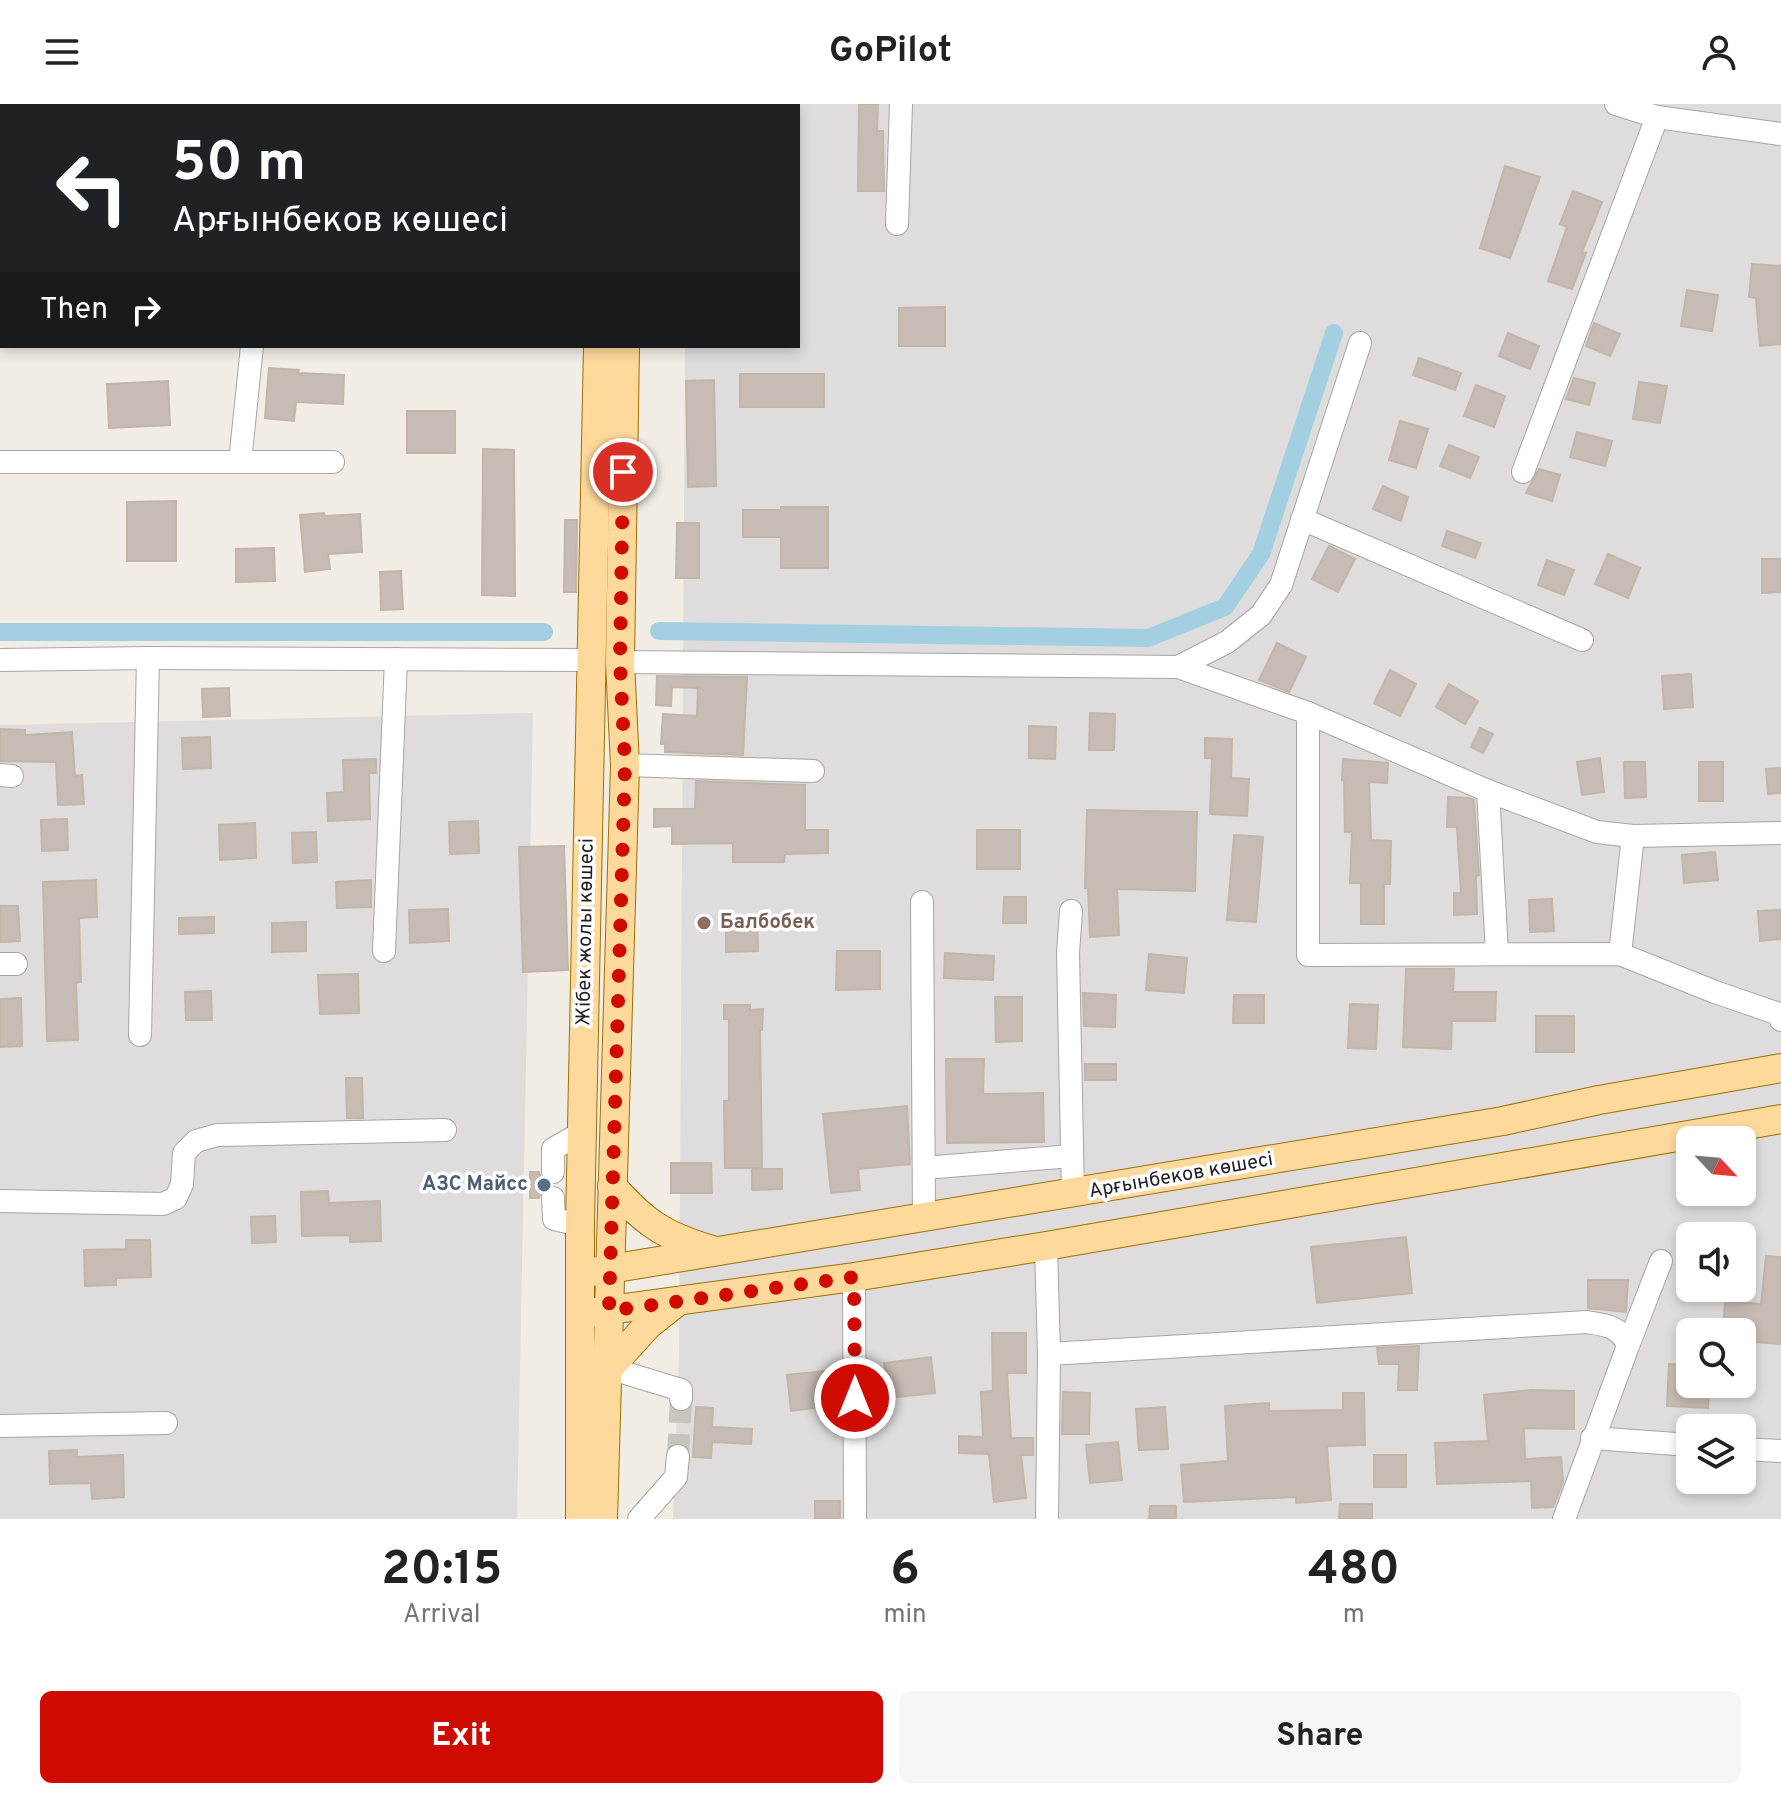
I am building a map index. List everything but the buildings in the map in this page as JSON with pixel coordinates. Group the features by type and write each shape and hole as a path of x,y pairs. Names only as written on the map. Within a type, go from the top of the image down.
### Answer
{"main road":[{"name":"Жібек жолы көшесі","path":"580,1519 581,1133 598,348"},
{"name":"Жібек жолы көшесі","path":"603,1519 625,765 620,662 625,348"},
{"name":"Арғынбеков көшесі","path":"580,1274 1503,1121 1599,1100 1781,1068"},
{"path":"580,1314 854,1277 1046,1246 1781,1119"},
{"path":"1503,1121 1508,1165"},
{"path":"612,1186 655,1228 687,1243 717,1251"},
{"path":"609,1368 648,1325 677,1301"}],"street":[{"path":"897,224 901,104"},
{"path":"1616,104 1657,117 1781,134"},
{"path":"1523,472 1657,117"},
{"path":"1178,667 1227,642 1261,615 1281,585 1360,343"},
{"path":"240,462 252,348"},
{"path":"0,462 333,462"},
{"path":"1302,519 1582,640"},
{"path":"140,1035 148,658"},
{"path":"384,951 396,659"},
{"path":"0,660 591,660"},
{"path":"620,662 1178,667 1308,713 1488,791 1597,832 1633,836 1781,833"},
{"path":"1308,713 1308,955 1620,954 1779,1014 1781,1020"},
{"path":"625,765 813,771"},
{"path":"1488,791 1497,953"},
{"path":"1620,954 1633,836"},
{"path":"922,902 924,1217"},
{"path":"1071,911 1068,953 1073,1194"},
{"path":"0,1201 163,1204 176,1198 182,1184 184,1153 196,1141 217,1135 445,1130"},
{"path":"553,1172 553,1149 581,1133"},
{"path":"924,1168 1072,1156"},
{"path":"553,1198 554,1219 580,1225"},
{"path":"1046,1246 1049,1354 1047,1519"},
{"path":"1564,1519 1661,1261"},
{"path":"854,1277 855,1519"},
{"path":"1049,1354 1587,1322 1613,1326 1624,1335 1628,1346"},
{"path":"609,1368 681,1390 681,1399"},
{"path":"0,1426 166,1423"},
{"path":"1592,1438 1676,1444"},
{"path":"1756,1450 1781,1451"},
{"path":"639,1519 676,1477 678,1456"}],"shaded area":[{"path":"800,104 1781,104 1781,1519 673,1519 679,1354 685,348 800,348"},
{"path":"533,713 517,1519 0,1519 0,725"}],"waterway":[{"path":"659,631 1148,638 1225,607 1261,554 1334,333"},
{"path":"0,632 544,632"}],"tunnel":[{"path":"678,1456 681,1399"}],"place":[{"name":"Балбобек","path":"704,923"},
{"name":"АЗС Майсс","path":"544,1185"}],"route":[{"path":"623,472 620,662 625,765 609,1311 854,1277 855,1398"}]}
